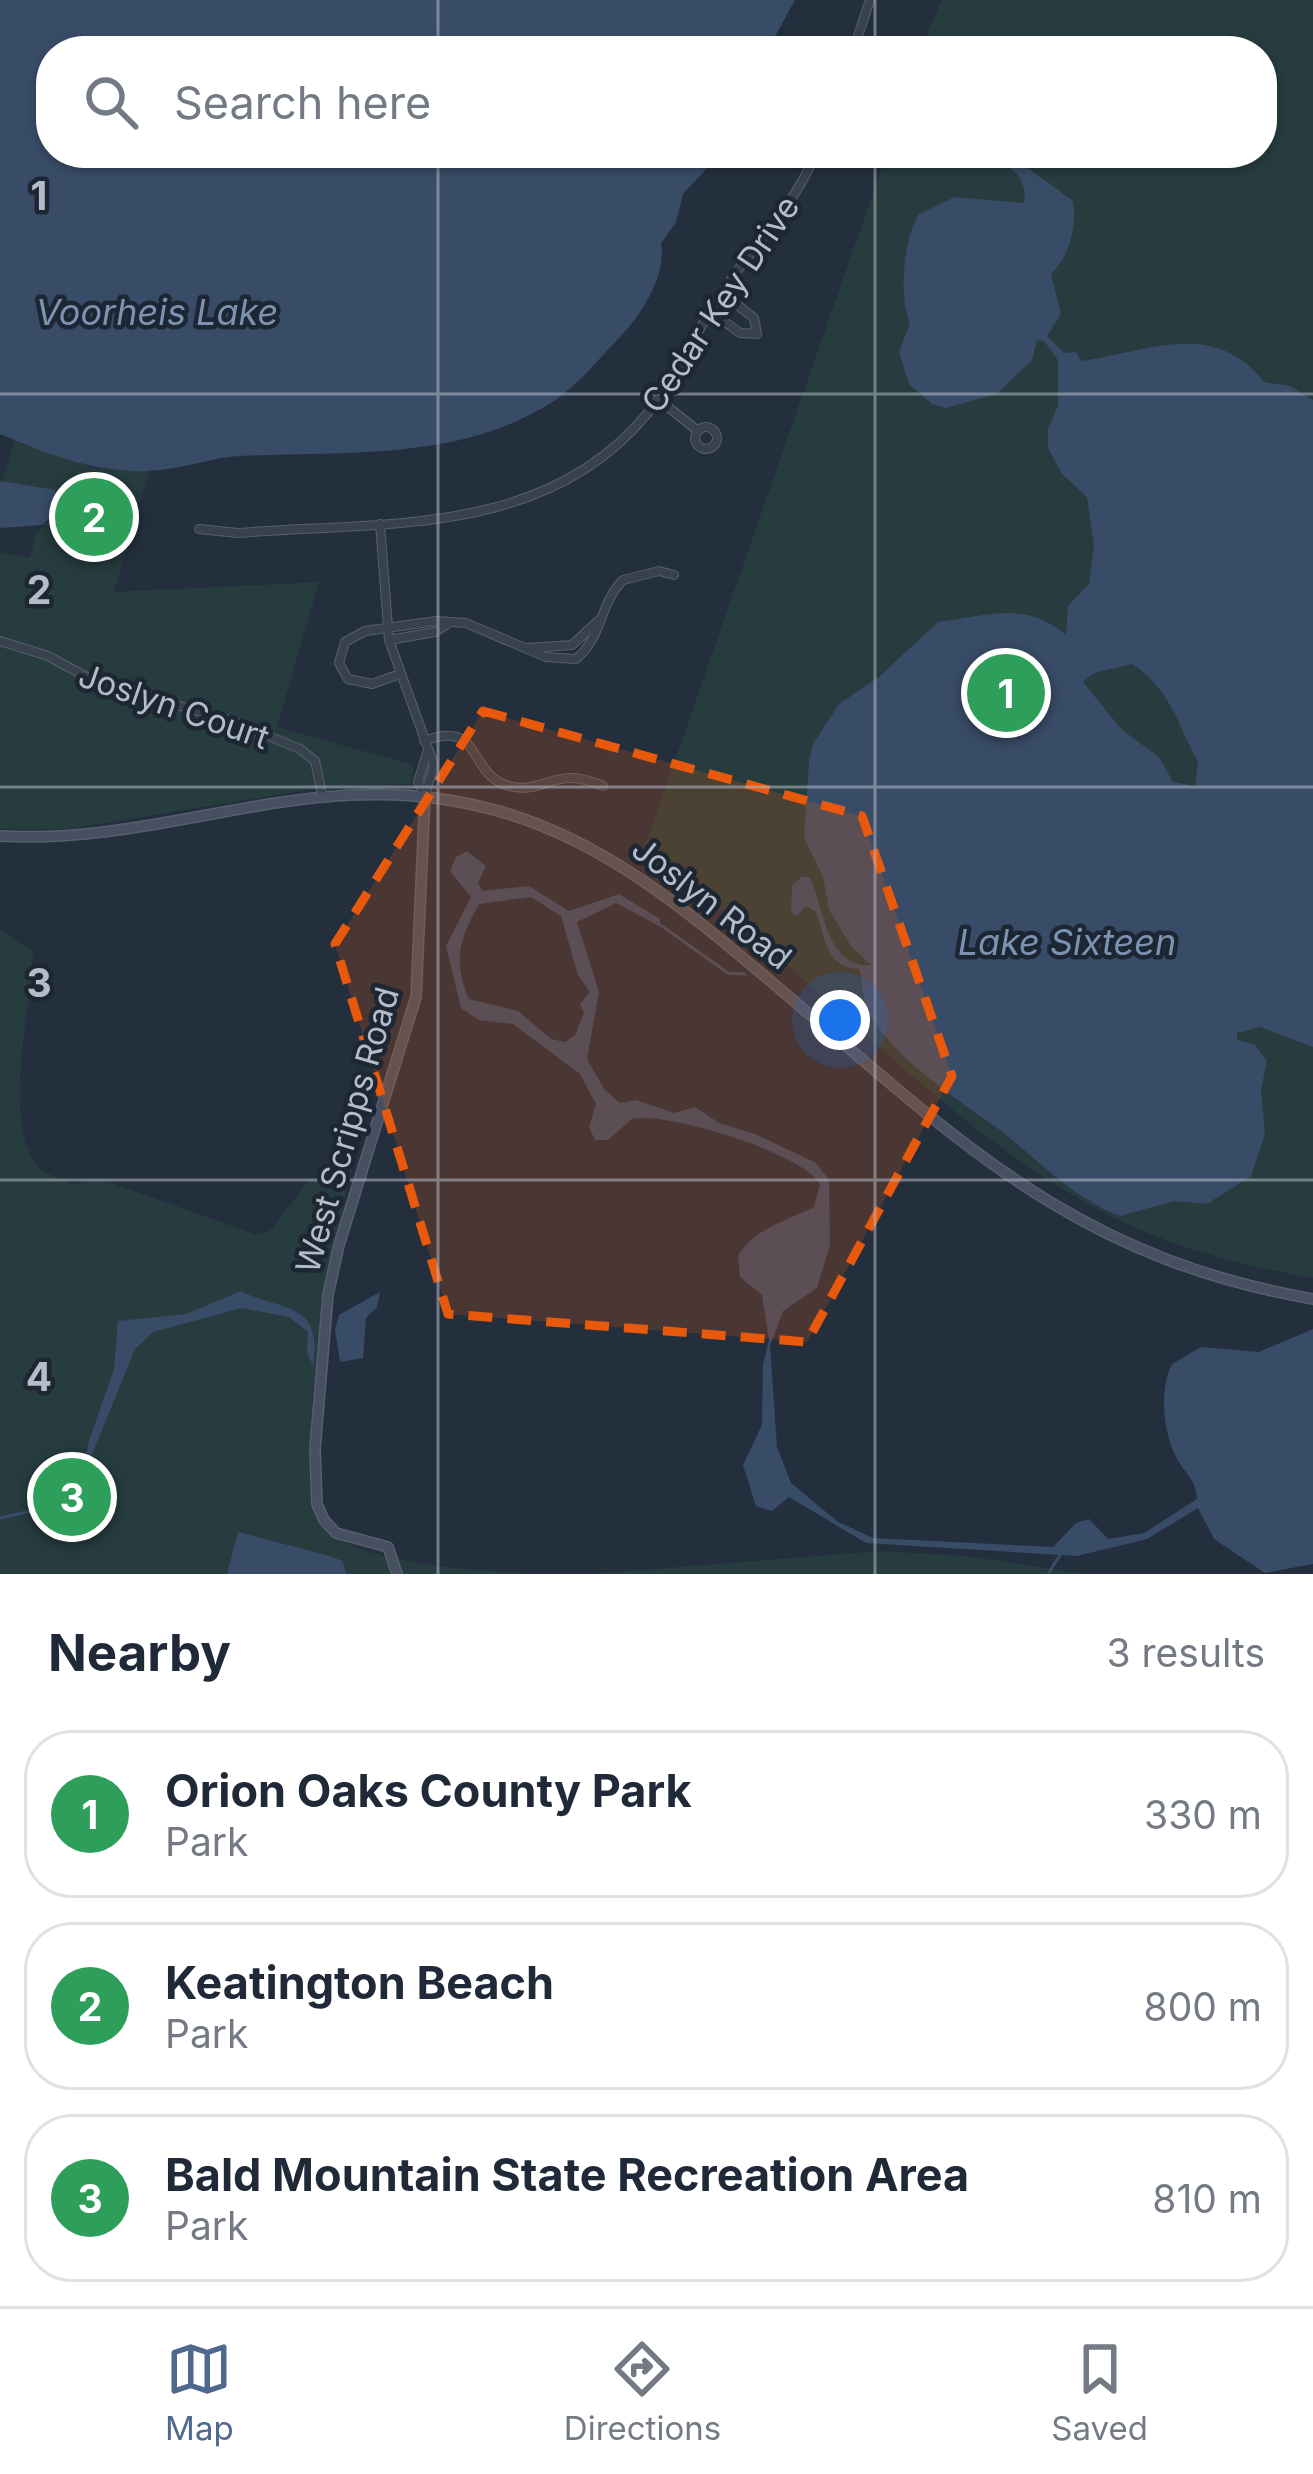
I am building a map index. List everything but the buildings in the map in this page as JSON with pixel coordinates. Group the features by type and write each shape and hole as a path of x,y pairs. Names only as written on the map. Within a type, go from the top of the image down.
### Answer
{"street":[{"path":"858,36 870,0"},
{"name":"Cedar Key Drive","path":"200,529 238,532 483,514 555,489 601,459 658,399 722,293 778,222 808,168"},
{"path":"710,311 740,333 757,334 760,326 754,318 722,293"},
{"path":"658,399 698,431"},
{"name":"West Scripps Road","path":"380,524 388,640 434,765 425,795 416,997 339,1245 328,1295 315,1449 317,1504 324,1520 336,1533 388,1547 397,1574"},
{"path":"400,674 362,685 348,679 339,663 352,635 386,627 466,623 526,649 572,645 599,620 623,580 659,571 674,575"},
{"path":"388,640 436,632 447,624"},
{"name":"Joslyn Court","path":"0,641 48,656 64,668 300,749 315,761 322,794"},
{"path":"424,741 454,734 464,739 487,770 507,786 534,786 571,775 603,786"},
{"name":"Joslyn Road","path":"0,836 129,827 322,794 425,795 528,820 638,874 974,1152 1076,1222 1194,1272 1313,1299"}],"highlighted area":[{"path":"483,711 862,816 952,1076 807,1342 448,1314 335,944"}],"green space":[{"path":"942,0 1313,0 1313,1278 1170,1241 1088,1204 1028,1166 916,1079 756,938 643,852 882,168 1277,168 1277,36 926,36"},
{"path":"14,441 94,468 149,471 114,592 319,582 277,727 414,765 411,784 333,786 68,829 0,829 0,553 30,558 36,533 68,502 2,483"},
{"path":"0,930 33,952 20,1097 28,1150 40,1169 75,1185 97,1178 255,1234 270,1231 306,1184 353,1163 326,1295 311,1413 315,1506 327,1531 346,1543 398,1559 540,1574 0,1574"},
{"path":"880,1551 967,1556 1084,1574 590,1574"}],"water":[{"name":"Voorheis Lake","path":"0,0 795,0 775,36 36,36 36,168 707,168 683,194 676,222 661,243 656,281 627,330 565,393 509,424 472,437 396,450 231,457 146,471 82,464 0,434"},
{"name":"Lake Sixteen","path":"1009,168 1028,168 1073,201 1070,241 1051,274 1061,314 1047,336 1064,353 1076,352 1081,361 1154,347 1201,345 1244,362 1264,382 1290,386 1313,400 1313,1047 1260,1027 1237,1033 1237,1040 1254,1044 1267,1061 1261,1090 1265,1134 1251,1176 1207,1204 1174,1201 1120,1216 1071,1189 901,1053 870,1015 859,969 839,963 828,948 815,911 806,906 797,916 791,913 792,886 801,877 810,877 836,946 844,957 871,965 851,946 829,910 823,877 804,838 813,744 839,704 879,677 938,622 1021,614 1051,624 1066,635 1068,606 1089,584 1094,545 1087,497 1062,474 1048,448 1048,428 1058,406 1058,360 1044,341 1037,340 1032,360 997,394 946,408 932,404 909,384 899,352 910,323 904,299 906,252 919,214 955,197 1024,203 1019,177","holes":["1132,664 1155,684 1198,762 1195,786 1173,782 1159,757 1121,729 1083,682 1094,673"]},
{"path":"0,481 55,490 60,508 43,525 0,528"},
{"path":"467,851 486,866 478,883 483,891 529,886 569,911 619,894 660,919 661,927 616,903 577,922 599,992 587,1059 604,1089 620,1103 636,1100 674,1113 695,1107 719,1123 816,1163 829,1180 830,1245 817,1288 783,1311 770,1346 777,1447 791,1483 838,1522 873,1538 1053,1547 1076,1523 1089,1519 1108,1539 1144,1533 1197,1499 1166,1423 1165,1386 1172,1364 1201,1347 1259,1352 1313,1329 1313,1564 1265,1573 1214,1539 1198,1508 1147,1539 1077,1556 866,1543 789,1497 772,1511 756,1506 743,1465 762,1425 763,1364 769,1340 762,1295 740,1277 738,1256 762,1232 814,1207 820,1184 808,1172 762,1148 673,1121 632,1119 608,1140 595,1140 589,1127 596,1104 580,1074 513,1024 479,1020 461,1008 446,946 471,897 450,871 456,857","holes":["531,897 561,916 578,975 590,992 580,1004 584,1013 575,1035 565,1042 551,1039 518,1011 469,999 460,962 463,940 479,904"]},
{"path":"241,1291 305,1318 315,1344 313,1365 307,1353 308,1332 289,1317 242,1308 153,1332 135,1349 88,1464 90,1498 66,1503 79,1499 89,1441 114,1369 118,1321 186,1314"},
{"path":"380,1292 377,1307 366,1318 363,1358 340,1362 335,1330 339,1315"},
{"path":"238,1532 330,1556 342,1561 347,1574 227,1574"}],"waterway":[{"path":"662,926 728,973 745,974"},
{"path":"0,1518 66,1503"},
{"path":"1048,1574 1060,1555"}],"place":[{"name":"Keatington Beach","path":"94,517"},
{"name":"Orion Oaks County Park","path":"1006,693"},
{"name":"Bald Mountain State Recreation Area","path":"72,1497"}]}
